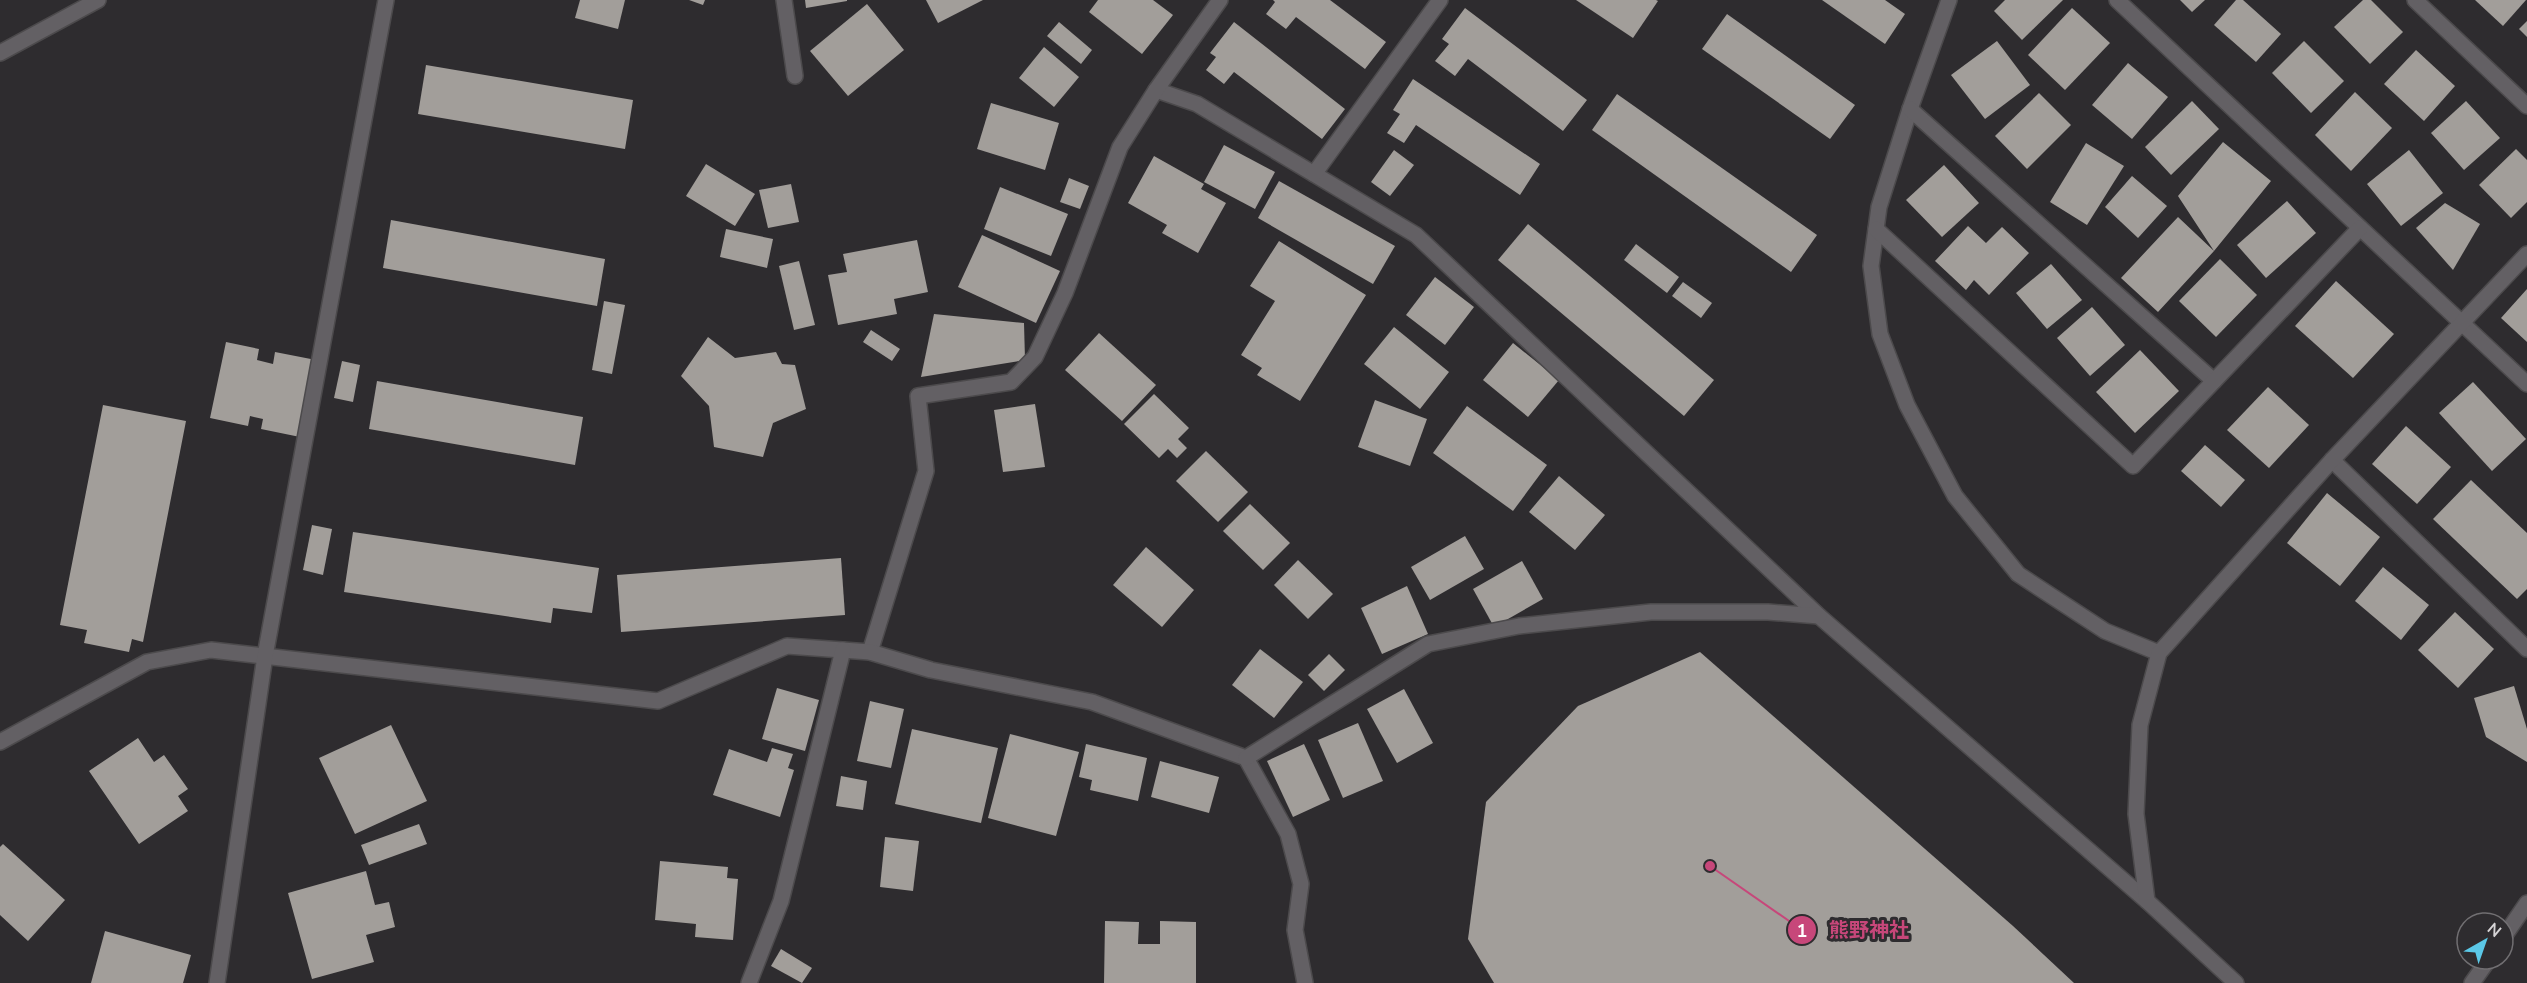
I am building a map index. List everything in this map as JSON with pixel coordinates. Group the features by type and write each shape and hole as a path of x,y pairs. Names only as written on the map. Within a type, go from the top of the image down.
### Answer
{"street":[{"path":"0,53 98,0"},
{"path":"217,983 265,656 386,0"},
{"path":"784,0 795,76"},
{"path":"870,652 926,471 918,396 1011,382 1035,357 1065,293 1120,147 1156,90 1220,0"},
{"path":"1314,174 1440,0"},
{"path":"1949,0 1910,109 1879,207 1871,266 1880,334 1907,405 1955,496 2019,574 2106,631 2159,653"},
{"path":"2117,0 2527,384"},
{"path":"2415,0 2527,106"},
{"path":"1156,90 1197,104 1416,235 1819,616 2147,901 2236,983"},
{"path":"1910,109 2214,381"},
{"path":"1876,230 2133,466 2360,228"},
{"path":"2147,901 2136,814 2140,725 2159,653 2332,460 2527,254"},
{"path":"2332,460 2527,649"},
{"path":"1246,758 1428,645 1518,626 1651,612 1768,612 1819,616"},
{"path":"0,742 147,662 211,650 658,701 787,646 870,652 931,670 1092,702 1246,758 1288,834 1301,884 1294,930 1305,983"},
{"path":"749,983 781,901 843,650"},
{"path":"2515,920 2527,903"}],"building":[{"path":"580,0 625,0 618,29 575,18"},
{"path":"689,0 705,0 703,5"},
{"path":"805,0 847,0 847,1 806,8"},
{"path":"926,0 983,0 938,23"},
{"path":"1098,0 1153,0 1173,15 1142,54 1089,12"},
{"path":"1273,0 1330,0 1386,42 1365,69 1296,17 1286,29 1266,14 1275,2"},
{"path":"1576,0 1656,0 1658,1 1633,38"},
{"path":"1822,0 1885,0 1905,14 1885,44"},
{"path":"2005,0 2063,0 2022,40 1994,11"},
{"path":"2180,0 2205,0 2192,12"},
{"path":"2236,0 2243,0 2281,34 2256,62 2214,25"},
{"path":"2363,0 2371,0 2403,32 2370,64 2334,27"},
{"path":"2475,0 2526,0 2503,26"},
{"path":"867,4 904,50 848,96 810,51"},
{"path":"1465,8 1587,100 1563,131 1468,59 1455,76 1435,61 1449,44 1442,39"},
{"path":"2072,8 2110,43 2065,90 2028,55"},
{"path":"1727,14 1855,105 1830,139 1702,49"},
{"path":"2527,21 2527,37 2519,29"},
{"path":"1059,22 1092,50 1081,64 1047,36"},
{"path":"1234,22 1345,109 1322,139 1234,72 1224,84 1206,70 1216,57 1210,53"},
{"path":"1997,41 2030,85 1985,119 1951,75"},
{"path":"2304,41 2344,81 2311,113 2272,73"},
{"path":"1044,47 1079,77 1054,107 1019,78"},
{"path":"2416,50 2455,86 2424,121 2384,84"},
{"path":"2128,63 2168,97 2132,139 2092,105"},
{"path":"426,65 633,100 625,149 418,114"},
{"path":"1413,79 1540,164 1520,195 1416,125 1404,143 1387,133 1400,114 1393,110"},
{"path":"2355,92 2392,128 2351,171 2315,135"},
{"path":"2039,93 2071,125 2027,169 1995,136"},
{"path":"1617,94 1817,235 1791,272 1592,130"},
{"path":"2192,101 2219,129 2171,175 2145,147"},
{"path":"2466,101 2500,138 2464,170 2431,133"},
{"path":"991,103 1059,123 1045,170 977,149"},
{"path":"2223,142 2271,181 2214,251 2178,196"},
{"path":"2086,143 2124,166 2087,225 2050,202"},
{"path":"1224,145 1275,172 1255,209 1204,182"},
{"path":"2516,149 2527,160 2527,202 2511,218 2479,185"},
{"path":"1394,150 1414,165 1390,196 1371,182"},
{"path":"2409,150 2443,193 2401,226 2367,184"},
{"path":"1154,156 1204,184 1201,189 1226,203 1198,253 1162,233 1167,225 1128,203"},
{"path":"706,164 755,194 735,226 686,196"},
{"path":"1944,165 1979,203 1942,237 1906,200"},
{"path":"2132,176 2167,206 2138,238 2105,207"},
{"path":"1069,178 1089,186 1080,209 1060,202"},
{"path":"1279,181 1395,246 1373,284 1258,218"},
{"path":"791,184 799,222 768,228 759,190"},
{"path":"1000,187 1068,214 1051,256 984,229"},
{"path":"2287,201 2316,233 2266,278 2237,245"},
{"path":"2445,203 2480,224 2453,270 2416,228"},
{"path":"2178,217 2214,251 2158,312 2121,278"},
{"path":"391,220 605,259 597,306 383,268"},
{"path":"1528,224 1714,380 1684,416 1498,260"},
{"path":"1968,226 1986,243 2002,227 2029,253 1989,295 1974,280 1966,290 1935,261"},
{"path":"726,229 773,239 767,268 720,257"},
{"path":"982,235 1060,271 1036,323 958,287"},
{"path":"917,240 928,292 894,299 897,314 838,325 828,275 847,272 843,254"},
{"path":"1279,241 1366,295 1300,401 1257,375 1262,368 1241,355 1275,301 1250,286"},
{"path":"1636,244 1679,277 1667,293 1624,260"},
{"path":"2220,259 2257,295 2216,337 2179,301"},
{"path":"799,261 815,325 794,330 779,266"},
{"path":"2051,264 2082,300 2047,329 2016,293"},
{"path":"1435,277 1474,307 1445,345 1406,315"},
{"path":"2336,281 2394,334 2353,378 2295,326"},
{"path":"1683,282 1712,303 1701,318 1672,296"},
{"path":"2527,289 2527,342 2501,318"},
{"path":"604,301 625,305 612,374 592,370"},
{"path":"2092,307 2125,345 2090,376 2057,338"},
{"path":"934,314 1024,323 1025,360 921,377"},
{"path":"1394,327 1449,372 1420,409 1364,364"},
{"path":"871,330 900,349 892,361 863,342"},
{"path":"1099,333 1156,385 1122,421 1065,370"},
{"path":"708,337 735,358 776,352 782,364 795,365 806,409 773,423 763,457 714,447 709,406 681,376"},
{"path":"226,342 259,349 257,360 273,364 275,352 316,360 300,437 261,429 263,419 250,416 248,426 210,418"},
{"path":"1513,343 1559,380 1528,417 1483,380"},
{"path":"2140,350 2179,391 2135,433 2096,392"},
{"path":"342,361 360,365 353,402 334,398"},
{"path":"377,381 583,417 575,465 369,429"},
{"path":"2473,382 2526,439 2492,471 2439,413"},
{"path":"2268,387 2309,425 2269,468 2227,430"},
{"path":"1154,394 1189,428 1178,439 1187,448 1177,458 1168,449 1159,458 1124,424"},
{"path":"1375,400 1427,419 1410,466 1358,447"},
{"path":"1035,404 1045,467 1003,472 994,410"},
{"path":"103,405 186,421 143,642 132,639 129,652 84,643 87,630 60,625"},
{"path":"1467,406 1547,465 1513,511 1433,453"},
{"path":"2406,426 2451,467 2417,504 2372,464"},
{"path":"2205,445 2245,480 2221,507 2181,471"},
{"path":"1206,451 1248,492 1218,522 1176,481"},
{"path":"1559,476 1605,515 1575,550 1529,512"},
{"path":"2471,480 2527,533 2527,589 2517,599 2433,519"},
{"path":"2327,493 2380,537 2340,586 2287,543"},
{"path":"1250,504 1290,543 1263,570 1223,531"},
{"path":"312,525 332,529 323,575 303,570"},
{"path":"353,532 599,568 592,613 553,608 551,623 344,592"},
{"path":"1465,536 1484,569 1430,600 1411,567"},
{"path":"1146,547 1194,590 1162,627 1113,585"},
{"path":"841,558 845,615 621,632 617,575"},
{"path":"1298,560 1333,594 1308,619 1274,585"},
{"path":"1522,561 1543,599 1494,627 1473,589"},
{"path":"2383,567 2429,605 2401,640 2355,601"},
{"path":"1407,586 1428,634 1382,654 1361,608"},
{"path":"2455,612 2494,649 2458,688 2418,650"},
{"path":"1260,649 1303,682 1274,718 1232,685"},
{"path":"1700,652 2013,926 2074,983 1494,983 1468,939 1486,802 1578,706"},
{"path":"1329,654 1345,670 1324,691 1308,675"},
{"path":"2514,686 2527,729 2527,762 2486,737 2474,698"},
{"path":"777,688 819,700 805,751 762,739"},
{"path":"1404,689 1433,743 1397,763 1367,709"},
{"path":"870,701 904,709 891,768 857,761"},
{"path":"1358,723 1383,781 1343,798 1318,740"},
{"path":"391,725 427,801 355,834 319,758"},
{"path":"912,729 998,748 981,823 895,804"},
{"path":"1010,734 1079,752 1056,836 988,818"},
{"path":"138,738 154,762 164,755 188,789 178,796 188,811 139,844 89,771"},
{"path":"1086,744 1147,758 1138,801 1090,790 1092,780 1079,777"},
{"path":"1304,744 1330,800 1293,817 1267,761"},
{"path":"772,748 793,754 788,768 794,770 780,817 713,795 729,749 767,762"},
{"path":"1160,761 1219,777 1209,813 1151,797"},
{"path":"841,776 867,781 863,810 836,806"},
{"path":"419,824 427,844 369,865 361,845"},
{"path":"885,837 919,841 913,891 880,887"},
{"path":"3,844 65,900 28,941 0,915 0,847"},
{"path":"660,861 728,867 727,878 738,879 733,940 695,937 696,924 655,920"},
{"path":"366,871 375,905 389,902 395,927 366,935 374,962 312,979 288,893"},
{"path":"1105,921 1139,922 1138,944 1160,944 1160,921 1196,922 1196,983 1104,983"},
{"path":"105,931 191,955 183,983 91,983"},
{"path":"781,949 812,968 802,983 771,966"}],"place":[{"name":"熊野神社","path":"1710,866"}]}
